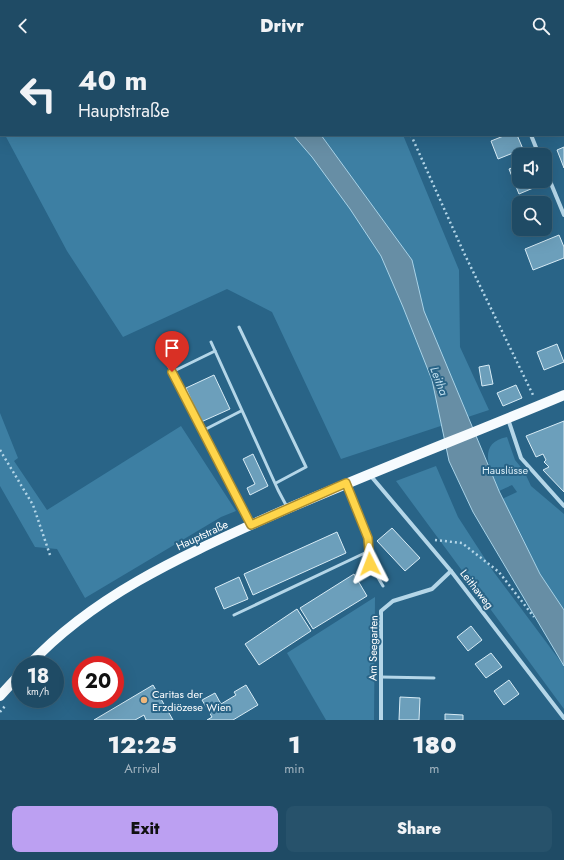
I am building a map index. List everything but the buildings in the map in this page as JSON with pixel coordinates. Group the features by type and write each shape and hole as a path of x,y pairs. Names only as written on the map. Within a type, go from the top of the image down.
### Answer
{"main road":[{"name":"Hauptstraße","path":"37,656 84,616 111,597 191,552 346,483 405,461 564,395"},
{"path":"0,696 12,683"}],"street":[{"path":"531,136 536,148"},
{"path":"552,186 564,215"},
{"path":"504,420 521,458 564,506"},
{"name":"Leithaweg","path":"370,475 451,571 564,718"},
{"name":"Am Seegarten","path":"381,720 382,611 393,601 432,589 451,571"}],"lane":[{"path":"239,328 306,467 276,483"},
{"path":"211,342 241,411 288,509"},
{"path":"172,372 215,351"},
{"path":"166,361 251,525"},
{"path":"202,431 241,411"},
{"path":"346,483 368,538 370,564 383,586"},
{"path":"234,615 369,551"},
{"path":"381,677 434,678"}],"path":[{"path":"411,136 464,253 534,397 540,405"},
{"path":"0,450 33,505 50,555"},
{"path":"423,538 462,543 500,572 534,617"}],"green space":[{"path":"6,136 403,136 459,270 460,347 489,410 341,459 272,312 227,289 123,337 67,251"},
{"path":"0,413 18,458 14,461 47,510 181,426 236,511 221,517 85,598 57,549 35,547 0,486"},
{"name":"Hauslüsse","path":"507,437 515,460 524,471 531,486 564,514 564,610 540,574 502,499 517,492 512,485 499,491 489,467 488,451 491,445 497,440"},
{"path":"436,466 458,517 493,571 564,666 564,709 396,481"},
{"path":"375,597 374,720 326,720 287,653"}],"water":[{"name":"Leitha","path":"294,136 322,136 412,260 424,311 499,491 540,574 564,610 564,666 473,512 449,461 432,380 381,256 350,209 312,157"}],"place":[{"name":"Caritas der Erzdiözese Wien","path":"144,700"}],"route":[{"path":"172,372 221,470 251,525 346,483 368,538 370,564"}]}
